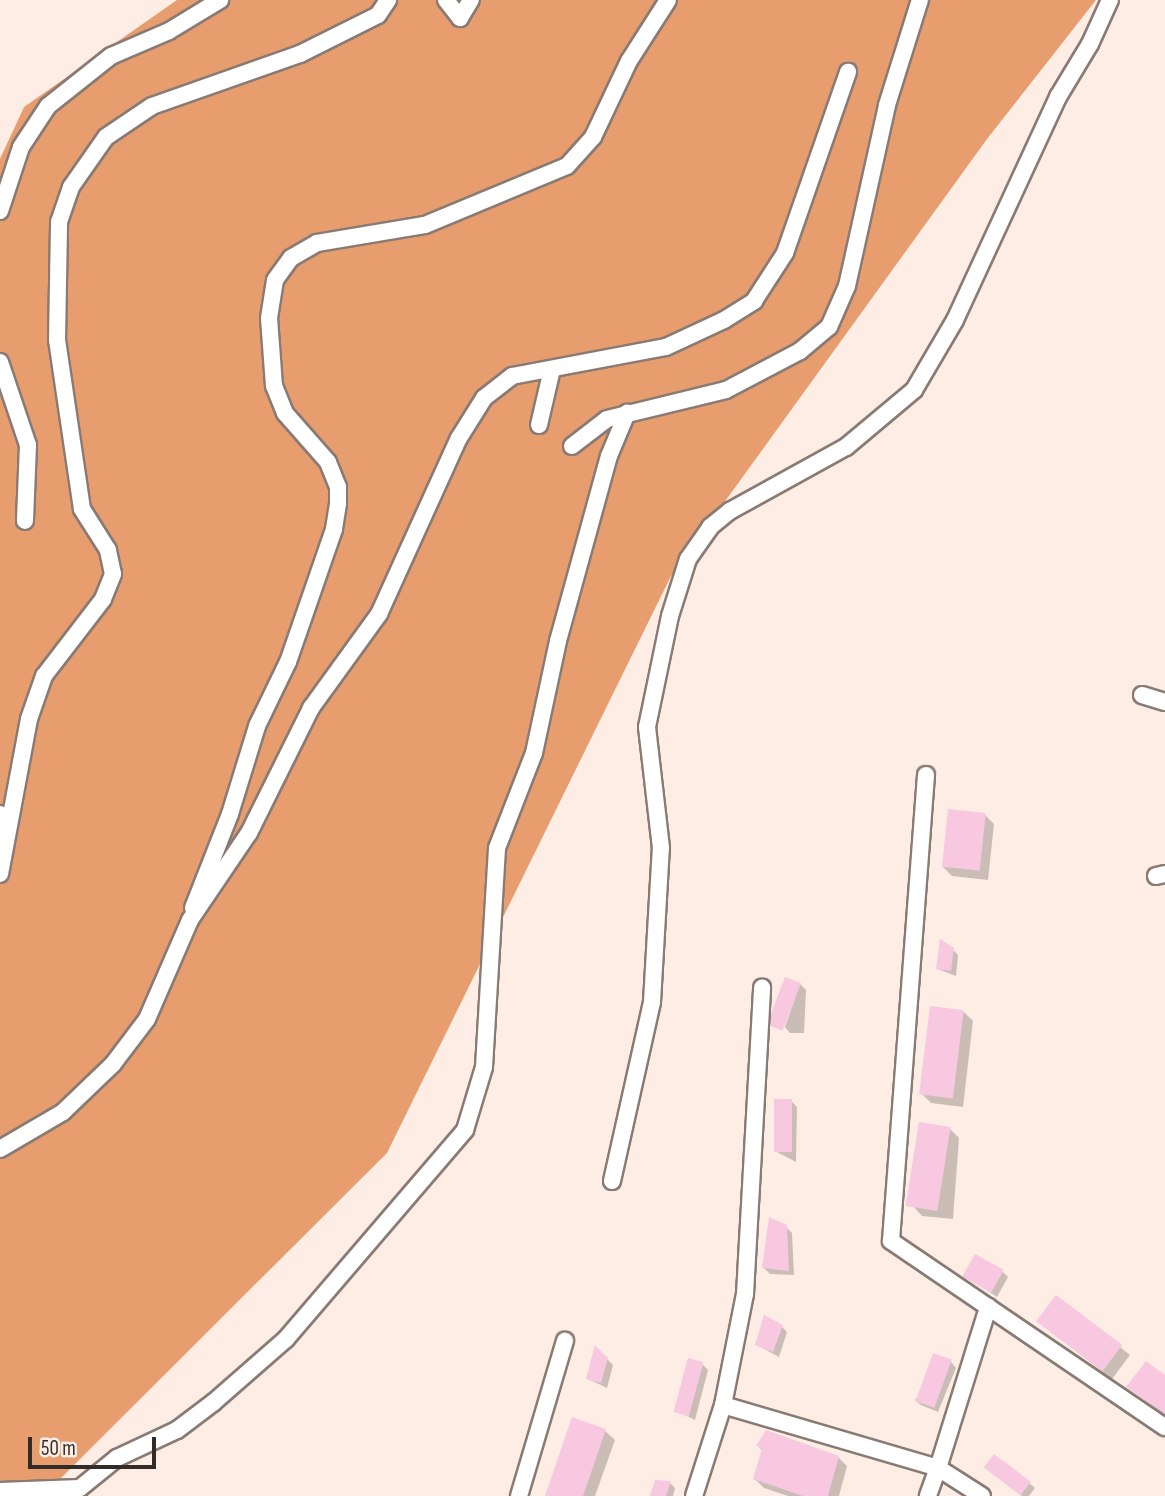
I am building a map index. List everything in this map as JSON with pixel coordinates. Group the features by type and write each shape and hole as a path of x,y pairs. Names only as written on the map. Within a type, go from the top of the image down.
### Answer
{"street":[{"path":"0,211 21,147 48,106 111,57 169,31 220,0"},
{"path":"0,874 29,719 44,676 103,599 113,575 108,550 88,523 80,501 57,340 59,222 71,187 107,136 152,106 300,54 378,15 388,0"},
{"path":"446,0 460,18 471,0"},
{"path":"0,1149 63,1112 131,1043 147,1019 190,920 230,814 257,726 288,662 303,609 323,565 338,503 338,486 328,462 285,413 274,386 269,318 275,280 291,258 317,243 425,225 567,166 593,137 629,61 668,0"},
{"path":"572,446 595,426 627,413 726,390 800,351 829,327 847,286 887,105 919,0"},
{"path":"612,1181 652,1002 661,848 647,727 670,616 688,559 710,527 730,511 846,447 914,390 955,320 1058,97 1090,44 1110,0"},
{"path":"190,920 248,833 311,708 379,614 471,415 484,398 512,376 666,347 724,320 760,295 785,253 848,72"},
{"path":"0,362 28,445 25,521"},
{"path":"539,425 552,369"},
{"path":"0,1491 80,1488 117,1458 177,1430 214,1402 286,1339 465,1130 484,1068 497,848 534,753 558,641 609,456 627,413"},
{"path":"1142,695 1165,702"},
{"path":"926,775 891,1241 1165,1427"},
{"path":"0,814 4,853"},
{"path":"694,1496 723,1405 745,1294 762,987"},
{"path":"928,1496 988,1307"},
{"path":"519,1496 565,1341"},
{"path":"723,1405 938,1468 982,1496"}],"shaded area":[{"path":"177,0 1096,0 987,139 671,576 387,1153 43,1496 0,1496 0,159 24,107"}],"building":[{"path":"948,809 986,813 980,871 942,867"},
{"path":"940,939 954,948 951,971 936,969"},
{"path":"785,977 801,983 783,1031 767,1025"},
{"path":"930,1006 964,1010 953,1098 919,1094"},
{"path":"774,1099 792,1099 792,1152 774,1152"},
{"path":"919,1122 951,1127 937,1211 906,1206"},
{"path":"769,1217 787,1225 789,1271 762,1268"},
{"path":"975,1254 1004,1270 991,1293 962,1277"},
{"path":"1056,1295 1122,1345 1102,1371 1036,1321"},
{"path":"764,1315 783,1325 773,1352 755,1345"},
{"path":"595,1345 608,1358 601,1383 586,1379"},
{"path":"933,1353 952,1360 934,1408 916,1401"},
{"path":"688,1358 703,1362 689,1416 674,1412"},
{"path":"1146,1361 1165,1375 1165,1414 1126,1387"},
{"path":"572,1417 606,1429 583,1496 545,1496"},
{"path":"766,1430 839,1456 828,1496 803,1496 753,1479 762,1448 756,1446"},
{"path":"994,1454 1031,1482 1021,1495 984,1468"},
{"path":"655,1480 671,1481 666,1496 650,1496"}]}
